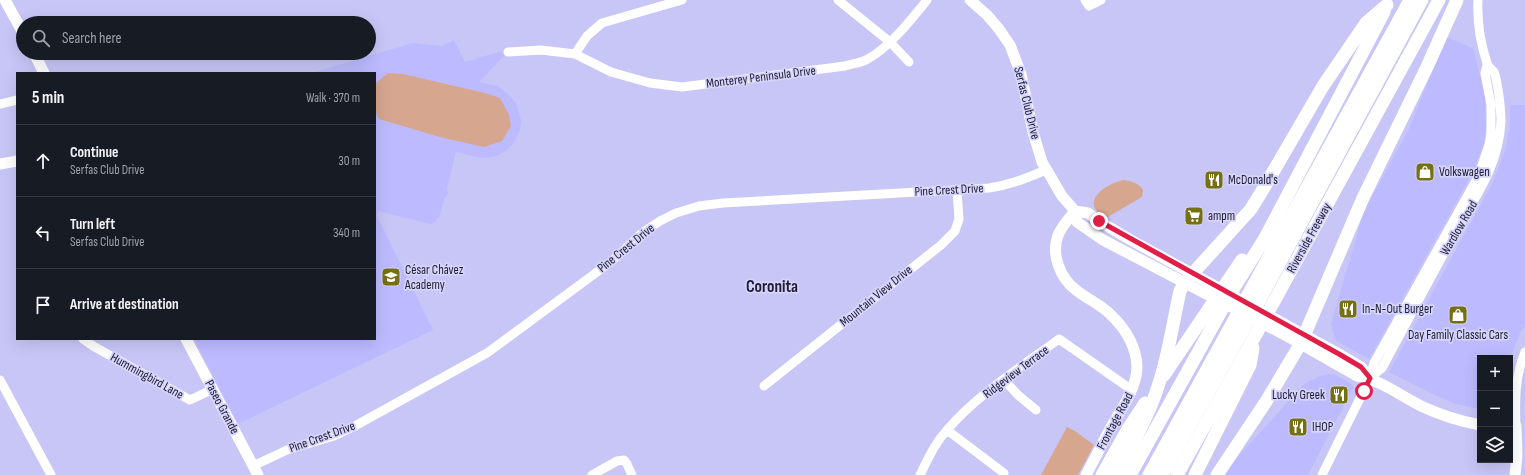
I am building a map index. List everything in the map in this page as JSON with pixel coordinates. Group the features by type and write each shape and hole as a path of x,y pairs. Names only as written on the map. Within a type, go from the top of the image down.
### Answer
{"highway":[{"path":"1255,297 1410,0"},
{"path":"1162,475 1240,324 1422,0"},
{"name":"Riverside Freeway","path":"1177,475 1273,304 1439,0"},
{"path":"1217,475 1267,400 1302,339 1363,198 1427,67 1457,0"},
{"path":"1130,475 1235,286 1265,238 1388,3"},
{"path":"1116,475 1143,424 1154,397 1180,292 1189,277 1250,209 1323,86 1366,23 1388,3"},
{"path":"1102,475 1128,429 1245,256 1265,238"},
{"path":"1149,475 1240,324"},
{"path":"1195,475 1250,365 1255,336"}],"main road":[{"path":"5,0 16,20"},
{"name":"Serfas Club Drive","path":"970,0 987,15 1010,45 1021,74 1033,132 1046,170 1062,196 1075,211"},
{"path":"38,60 44,72"},
{"path":"0,157 16,154"},
{"path":"0,164 16,161"},
{"path":"1075,211 1088,213 1189,277 1302,339 1357,376 1370,378 1437,413 1450,418 1477,424"},
{"name":"Frontage Road","path":"1075,211 1058,234 1056,249 1058,264 1065,279 1075,290 1110,313 1122,326 1131,341 1136,359 1137,370 1132,390 1086,475"},
{"name":"Paseo Grande","path":"187,340 255,470"},
{"path":"1514,475 1517,456 1517,426"}],"street":[{"path":"575,54 587,36 602,23 682,0"},
{"path":"838,0 890,42 910,62"},
{"name":"Monterey Peninsula Drive","path":"508,52 541,50 575,54 611,72 650,83 682,88 845,66 866,60 890,42 910,22 927,0"},
{"path":"1087,3 1101,0"},
{"name":"Wardlow Road","path":"1322,475 1370,378 1382,368 1464,216 1482,188 1491,170 1498,146 1494,72 1487,64 1479,33 1477,17 1478,0"},
{"path":"0,104 16,100"},
{"name":"Pine Crest Drive","path":"255,470 283,451 334,436 353,427 487,353 612,261 642,233 660,221 676,213 699,206 723,203 1004,186 1018,182 1046,170"},
{"name":"Mountain View Drive","path":"764,386 941,245 955,231 959,219 957,190"},
{"name":"Ridgeview Terrace","path":"920,475 946,430 973,404 1059,339 1132,390"},
{"name":"Hummingbird Lane","path":"84,340 190,400 213,389"},
{"path":"1517,426 1516,389 1520,365 1525,352"},
{"path":"0,380 51,475"},
{"path":"1004,380 1018,395 1036,410"},
{"path":"946,430 1004,473"},
{"path":"592,475 617,461 624,460 632,475"}],"shaded area":[{"path":"1446,37 1473,48 1485,96 1486,127 1484,143 1474,170 1369,359 1336,341 1331,324 1364,211 1408,131"},
{"name":"César Chávez Academy","path":"454,40 465,62 502,51 504,56 479,82 498,86 508,94 516,103 521,122 515,141 506,151 494,157 481,158 456,152 447,189 448,194 444,199 439,217 434,223 430,224 378,211 377,216 433,330 238,424 195,340 376,340 376,72 314,72 355,60 376,60 376,54 413,43 442,46"},
{"path":"388,73 403,74 485,93 500,98 509,115 511,126 502,141 484,147 440,137 379,119 376,113 376,83"},
{"path":"1510,105 1525,105 1525,326 1521,331 1511,355 1477,355 1477,408 1456,404 1389,372 1492,184 1506,148 1510,125"},
{"path":"1125,180 1140,186 1143,190 1142,197 1106,218 1099,214 1094,204 1098,194 1108,186"},
{"path":"1334,374 1352,384 1353,388 1308,475 1224,475 1234,461 1304,384 1322,375"},
{"path":"1067,427 1094,445 1078,475 1041,475"}],"place":[{"name":"Volkswagen","path":"1425,172"},
{"name":"McDonald's","path":"1214,180"},
{"name":"ampm","path":"1194,216"},
{"name":"César Chávez Academy","path":"391,277"},
{"name":"In-N-Out Burger","path":"1348,309"},
{"name":"Day Family Classic Cars","path":"1458,315"},
{"name":"Lucky Greek","path":"1339,395"},
{"name":"IHOP","path":"1298,427"}],"district":[{"name":"Coronita","path":"772,287"}],"route":[{"path":"1099,221 1361,367 1370,378 1364,391"}]}
